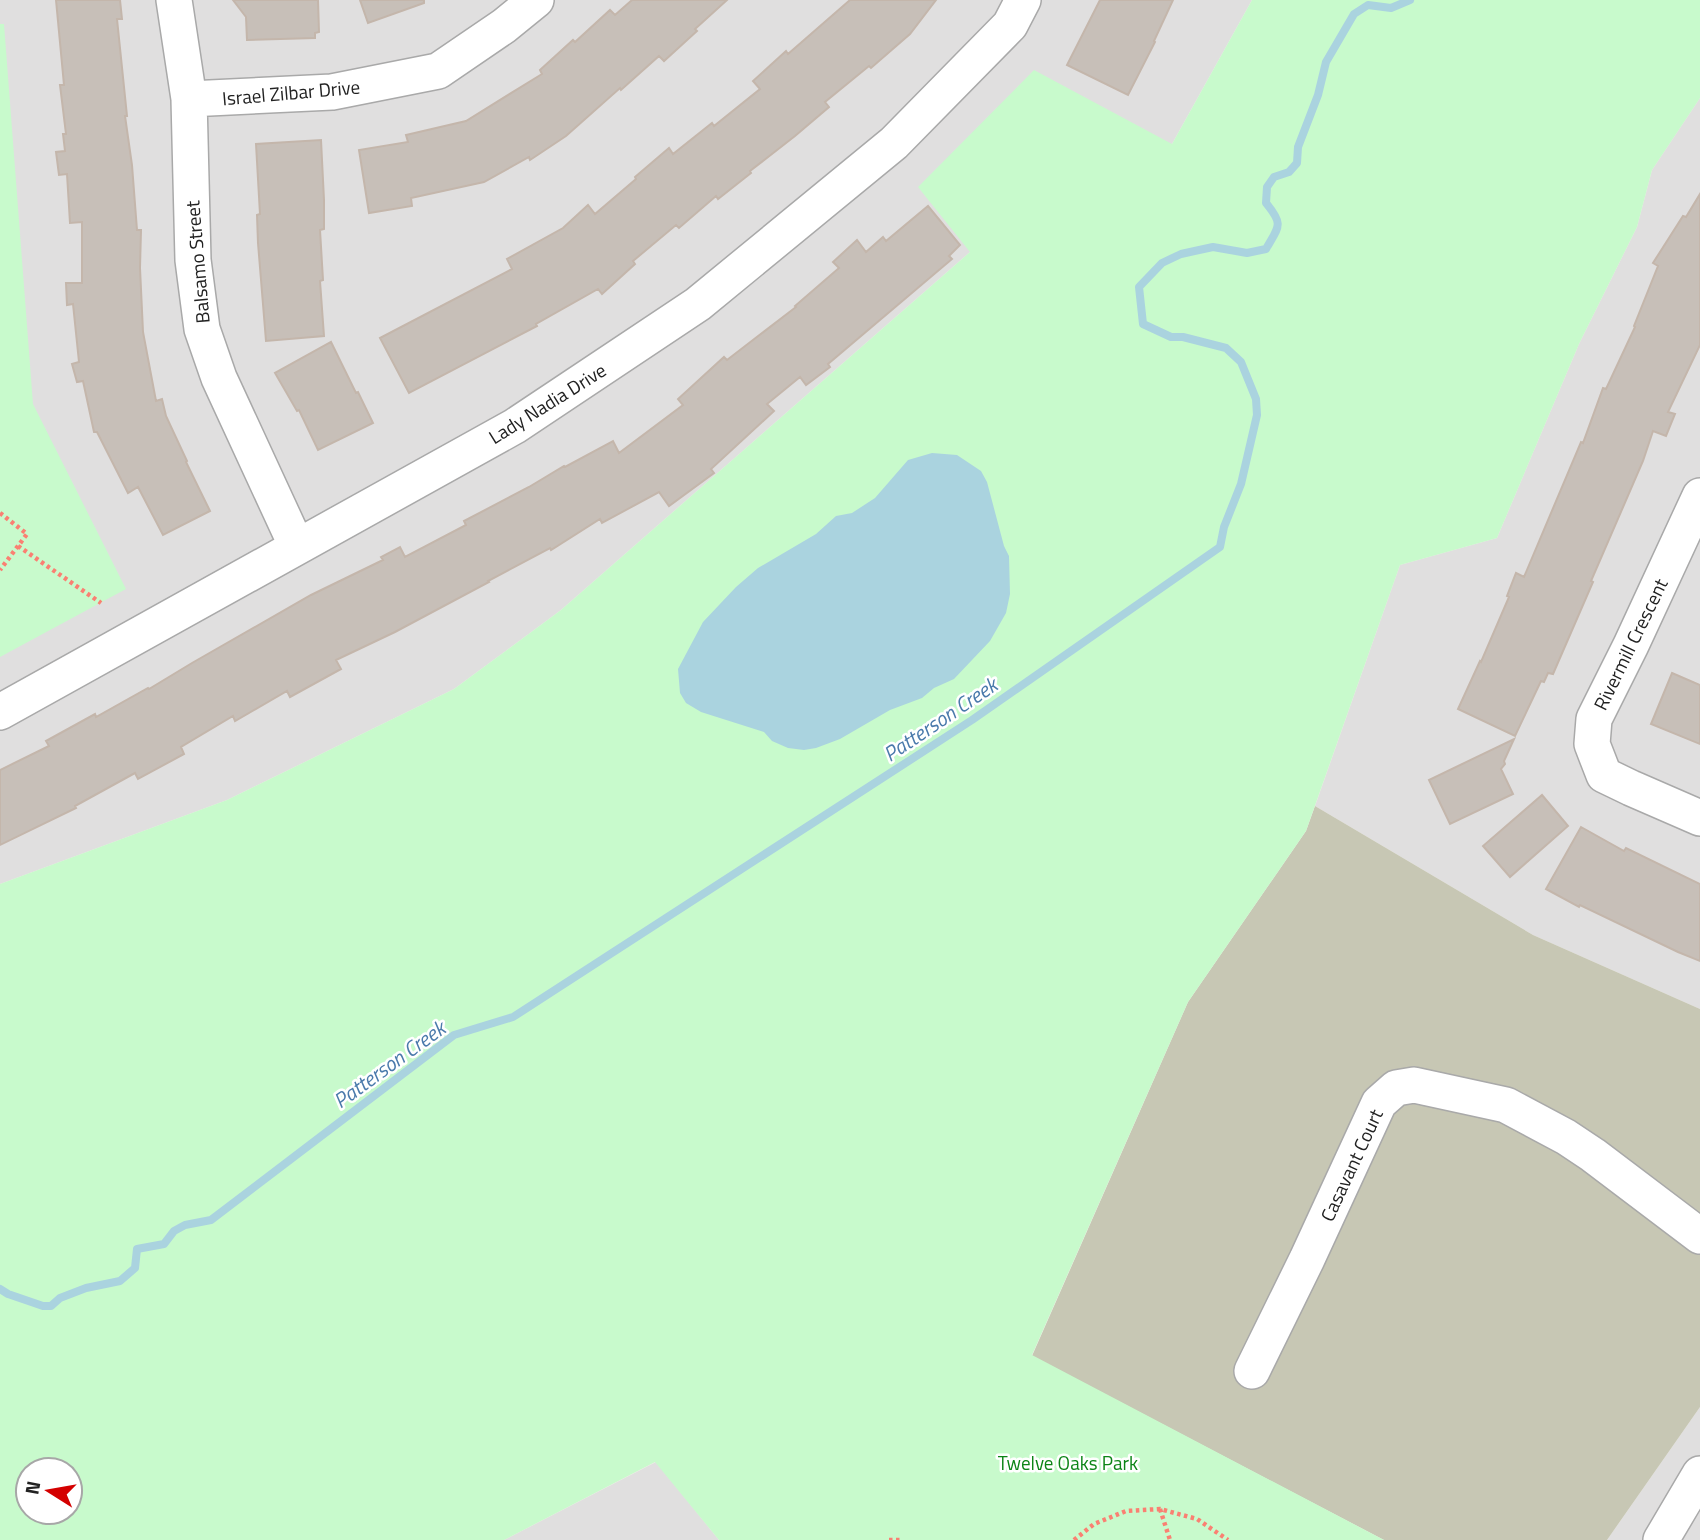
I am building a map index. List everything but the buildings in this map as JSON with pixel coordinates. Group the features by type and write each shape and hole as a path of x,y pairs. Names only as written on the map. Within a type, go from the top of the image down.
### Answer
{"street":[{"name":"Balsamo Street","path":"174,0 189,99 193,260 202,330 219,378 297,547"},
{"name":"Israel Zilbar Drive","path":"189,99 332,92 438,71 504,26 536,0"},
{"name":"Lady Nadia Drive","path":"0,712 515,426 698,304 894,144 1010,25 1023,0"},
{"name":"Rivermill Crescent","path":"1700,496 1594,719 1592,744 1604,775 1700,818"},
{"name":"Casavant Court","path":"1252,1371 1379,1102 1396,1088 1414,1086 1506,1105 1566,1137 1593,1155 1700,1237"},
{"path":"1661,1540 1700,1474"}],"path":[{"path":"0,513 27,534 0,570"},
{"path":"18,546 101,603"},
{"path":"1160,1509 1170,1540"},
{"path":"1074,1540 1094,1524 1126,1511 1160,1509 1197,1519 1228,1540"},
{"path":"889,1540 901,1540"}],"shaded area":[{"path":"0,0 1252,0 1172,144 970,252 561,610 454,689 227,800 0,884"},
{"path":"1700,98 1700,1009 1533,935 1315,806 1400,565 1497,538 1579,344 1637,227 1652,170"},
{"path":"1315,806 1533,935 1700,1009 1700,1407 1607,1540 1384,1540 1032,1356 1188,1002 1306,831"},
{"path":"1700,1407 1700,1540 1607,1540"},
{"path":"656,1462 719,1540 504,1540"}],"green space":[{"name":"Twelve Oaks Park","path":"1252,0 1700,0 1700,98 1652,170 1637,227 1579,344 1497,538 1400,565 1306,831 1188,1002 1032,1355 1384,1540 719,1540 655,1462 504,1540 0,1540 0,884 227,800 454,689 561,610 970,252 918,187 1034,70 1172,144"},
{"path":"0,24 4,24 33,404 126,589 0,657"}],"water":[{"path":"932,453 957,455 981,471 987,482 1009,556 1010,594 1006,613 990,641 954,679 934,688 922,698 890,710 840,739 804,750 788,748 772,741 764,732 701,712 686,703 680,693 678,669 703,622 736,587 758,568 816,534 836,516 852,513 875,498 908,460"}],"waterway":[{"name":"Patterson Creek","path":"0,1289 43,1306 51,1306 60,1298 86,1288 120,1281 135,1268 137,1249 164,1244 174,1231 185,1225 211,1220 454,1035 513,1017 972,720 1220,547 1224,527 1241,484 1257,415 1256,399 1241,362 1226,348 1183,337 1171,337 1143,324 1139,287 1162,263 1181,254 1213,247 1247,253 1266,249 1278,226 1266,203 1267,187 1274,177 1289,172 1297,163 1298,147 1318,95 1326,62 1354,14 1368,5 1391,8 1410,0"}]}
